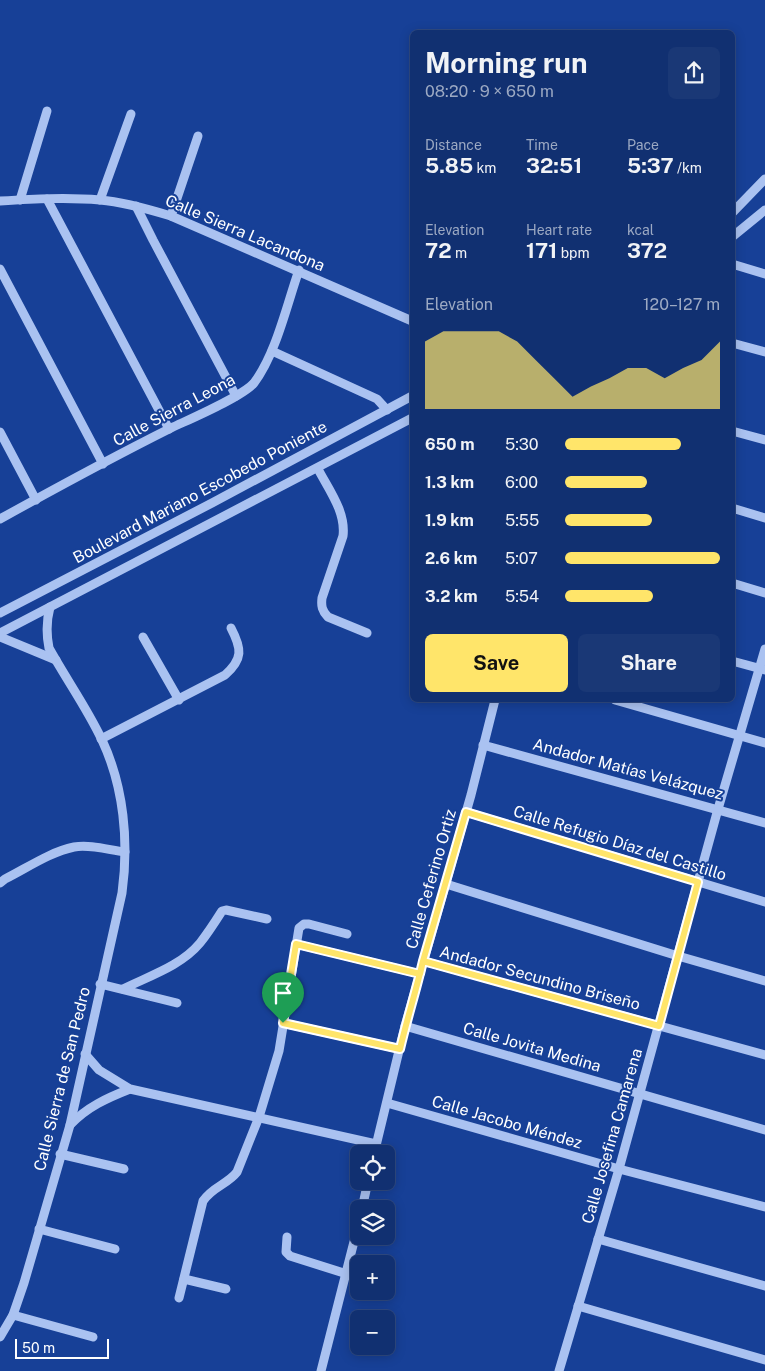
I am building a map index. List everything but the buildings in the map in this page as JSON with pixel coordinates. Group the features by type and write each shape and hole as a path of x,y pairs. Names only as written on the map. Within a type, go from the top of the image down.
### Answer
{"street":[{"path":"20,200 46,111"},
{"path":"100,200 131,114"},
{"path":"171,216 198,136"},
{"path":"735,210 765,179"},
{"path":"47,199 169,429"},
{"name":"Calle Sierra Lacandona","path":"0,201 47,199 100,200 136,206 171,216 410,320"},
{"path":"136,206 152,240 236,396"},
{"path":"735,235 765,210"},
{"path":"735,265 765,274"},
{"path":"0,269 103,464"},
{"name":"Calle Sierra Leona","path":"0,518 236,396 254,383 272,350 298,270"},
{"path":"735,344 765,352"},
{"path":"272,350 377,399 387,410"},
{"name":"Boulevard Mariano Escobedo Poniente","path":"0,613 212,504 410,397"},
{"name":"Boulevard Mariano Escobedo Poniente","path":"0,633 221,520 410,419"},
{"path":"0,432 36,500"},
{"path":"735,432 765,440"},
{"path":"318,469 341,515 344,527 343,536 321,605 328,617 367,633"},
{"path":"212,504 221,520"},
{"path":"735,509 765,518"},
{"path":"735,584 765,592"},
{"name":"Calle Sierra de San Pedro","path":"0,1337 13,1315 24,1283 70,1125 84,1054 122,893 125,870 123,815 119,789 101,739 49,648 46,620 50,607"},
{"path":"101,739 225,675 232,669 239,655 240,648 232,628"},
{"path":"0,637 56,660"},
{"path":"143,637 179,700"},
{"name":"Calle Josefina Camarena","path":"559,1371 619,1169 718,809 762,670 765,649"},
{"path":"735,662 762,670"},
{"name":"Calle Ceferino Ortiz","path":"376,1145 405,1026 466,812 494,702"},
{"path":"622,702 740,735 765,744"},
{"name":"Andador Matías Velázquez","path":"483,745 765,823"},
{"name":"Calle Refugio Díaz del Castillo","path":"466,812 765,902"},
{"path":"0,883 51,856 74,847 86,846 125,852"},
{"path":"446,884 678,956 765,980"},
{"path":"123,989 179,962 200,943 222,911 226,910 267,919"},
{"path":"179,1298 203,1201 212,1190 237,1172 259,1117 279,1051 299,928 304,924 309,924 347,934"},
{"path":"296,944 420,974"},
{"name":"Andador Secundino Briseño","path":"423,961 765,1055"},
{"path":"100,984 177,1003"},
{"path":"283,1023 400,1049"},
{"name":"Calle Jovita Medina","path":"405,1026 765,1130"},
{"path":"84,1054 99,1070 130,1089 259,1117 360,1145"},
{"path":"70,1125 86,1110 97,1103 130,1089"},
{"name":"Calle Jacobo Méndez","path":"386,1103 619,1169 765,1207"},
{"path":"60,1154 124,1169"},
{"path":"39,1229 115,1248"},
{"path":"287,1237 286,1252 290,1256 347,1274"},
{"path":"598,1239 765,1286"},
{"path":"321,1371 354,1245"},
{"path":"184,1279 226,1289"},
{"path":"578,1306 765,1360"},
{"path":"13,1315 93,1337"}],"route":[{"path":"283,1023 296,944 420,974 423,961 466,812 698,882 659,1026 423,961 420,974 405,1026 400,1049 283,1023"}]}
